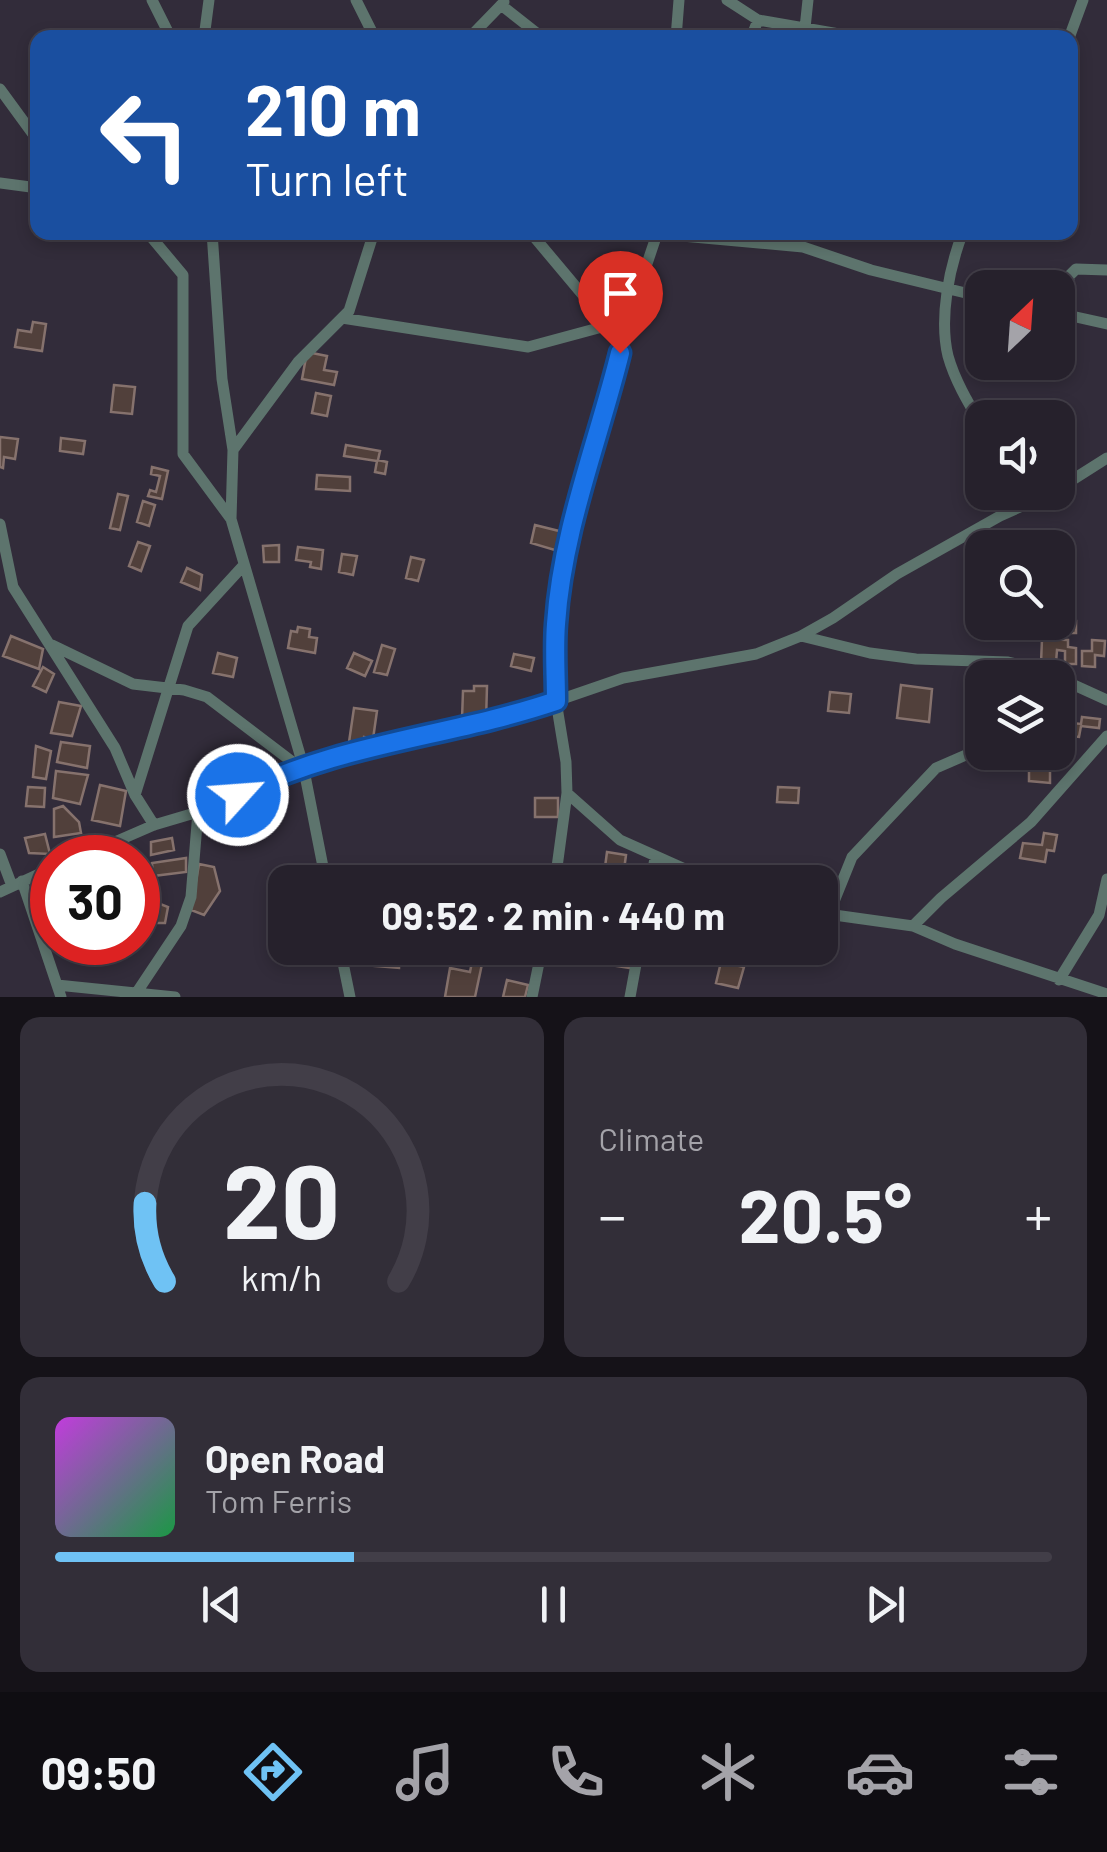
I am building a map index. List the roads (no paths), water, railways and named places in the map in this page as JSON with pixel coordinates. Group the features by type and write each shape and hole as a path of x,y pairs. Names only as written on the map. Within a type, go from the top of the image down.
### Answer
{"street":[{"path":"152,0 167,30"},
{"path":"205,30 208,0"},
{"path":"356,0 371,30"},
{"path":"677,30 679,0"},
{"path":"727,0 758,20 816,30"},
{"path":"805,28 808,0"},
{"path":"1072,30 1084,0"},
{"path":"477,30 504,2 534,30"},
{"path":"754,30 758,20"},
{"path":"0,89 30,130"},
{"path":"0,183 30,187"},
{"path":"154,240 184,275 183,454 231,518"},
{"path":"213,240 222,379 233,450 231,518 301,766 322,865"},
{"path":"233,450 298,362 342,318 352,302 371,240"},
{"path":"537,240 608,325"},
{"path":"557,865 566,762 556,701 556,623 583,478 655,240"},
{"path":"751,240 803,247 871,270 965,294"},
{"path":"961,240 948,290 946,344 967,400"},
{"path":"1075,270 1107,270"},
{"path":"1075,317 1107,324"},
{"path":"342,318 528,347 628,320"},
{"path":"1075,478 1107,458"},
{"path":"131,835 198,812 301,766 356,749 444,733 623,678 756,654 833,618 897,574 1008,510"},
{"path":"0,524 13,587 115,748 135,795 154,825"},
{"path":"135,795 188,626 243,566"},
{"path":"800,636 870,653 965,660"},
{"path":"52,645 132,684 207,697 301,766"},
{"path":"1075,689 1107,700"},
{"path":"913,926 1031,822 1107,736"},
{"path":"838,886 852,856 936,768 965,755"},
{"path":"566,793 620,840 677,865"},
{"path":"137,992 182,926 191,897 198,812"},
{"path":"0,854 59,991 137,992 175,997"},
{"path":"654,865 655,858"},
{"path":"1059,980 1099,915 1107,879"},
{"path":"838,915 913,926 1107,994"},
{"path":"343,965 350,997"},
{"path":"532,997 539,965"},
{"path":"630,997 636,965"}]}
